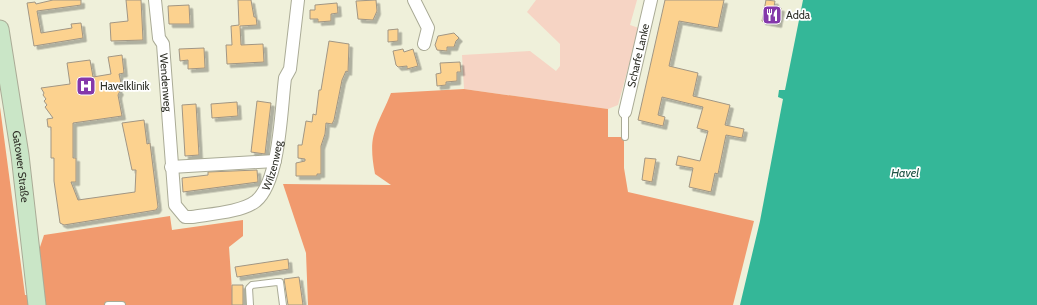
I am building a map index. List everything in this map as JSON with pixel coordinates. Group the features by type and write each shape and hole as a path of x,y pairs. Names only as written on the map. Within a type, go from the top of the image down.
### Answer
{"main road":[{"name":"Gatower Straße","path":"0,29 17,136 37,305"}],"street":[{"name":"Wendenweg","path":"155,0 159,38 163,44 172,167"},
{"name":"Wilzenweg","path":"172,167 175,205 185,217 242,208 256,201 266,190 273,173 285,78 290,69 298,0"},
{"path":"414,0 428,28 424,44"},
{"name":"Scharfe Lanke","path":"625,112 651,0"},
{"path":"172,167 275,161"}],"lane":[{"path":"625,112 625,137"},
{"path":"250,305 249,288 252,285 280,282 282,305"},
{"path":"108,305 122,305"}],"shaded area":[{"path":"536,0 637,0 630,25 639,28 618,105 608,109 464,89 462,55 530,51 556,71 560,66 560,44 527,12"},
{"path":"464,89 608,109 608,137 624,137 624,168 628,192 754,221 733,305 308,305 306,253 283,184 391,185 375,174 372,149 375,131 391,93"},
{"path":"0,107 25,295 29,295 31,305 0,305"},
{"path":"170,216 172,230 243,220 243,236 229,247 233,305 46,305 39,250 44,235"}],"water":[{"name":"Havel","path":"803,0 1037,0 1037,305 740,305 760,221 783,99 778,97 779,90 785,90"}],"building":[{"path":"53,0 81,0 81,5 37,11 41,33 72,28 71,24 81,23 83,38 34,46 27,3 35,2 36,4"},
{"path":"126,0 141,0 143,40 111,41 110,23 128,21"},
{"path":"238,0 251,0 257,25 240,26 241,45 263,44 264,62 227,64 226,45 232,45 231,26 239,25"},
{"path":"376,0 377,11 373,20 358,19 356,1"},
{"path":"665,0 724,0 718,28 679,21 669,66 698,73 693,96 730,105 725,125 744,129 742,138 726,135 718,174 715,173 711,192 689,187 693,168 676,165 678,156 700,161 708,131 697,128 703,107 662,97 658,115 665,117 663,126 638,120"},
{"name":"Adda","path":"766,0 775,1 774,7 781,8 778,24 762,21"},
{"path":"337,3 338,13 331,14 331,21 318,22 318,19 310,19 310,10 315,10 315,5"},
{"path":"189,5 190,24 169,24 168,6"},
{"path":"398,29 398,41 388,42 388,30"},
{"path":"454,33 459,38 454,47 447,47 447,51 437,50 435,45 438,36"},
{"path":"329,41 349,44 348,72 346,71 342,80 334,120 332,124 326,123 325,134 321,146 321,174 317,174 317,176 296,176 296,163 305,161 305,159 298,158 298,145 302,145 306,121 312,122 313,114 316,115 319,90 321,90"},
{"path":"204,48 205,68 188,69 188,60 180,61 179,49"},
{"path":"403,49 404,52 413,49 418,66 407,69 407,66 398,67 396,65 393,51"},
{"path":"122,55 124,73 119,74 121,83 118,89 120,91 118,95 122,116 73,123 73,158 76,158 76,182 71,182 78,200 135,192 136,170 132,170 122,123 144,120 147,144 150,143 158,207 156,210 64,225 60,223 54,181 54,158 51,158 51,127 48,127 47,119 53,118 45,107 47,105 44,101 46,99 41,88 70,84 67,63 90,60 93,77 111,74 108,57"},
{"path":"460,62 461,72 457,72 457,81 446,82 446,85 437,86 436,74 441,73 440,63"},
{"path":"257,101 271,103 265,154 251,152"},
{"path":"237,102 238,116 212,118 211,104"},
{"path":"196,104 199,155 185,156 182,105"},
{"path":"645,158 656,159 652,182 642,180"},
{"path":"257,170 258,182 183,192 182,178 208,175 208,172"},
{"path":"288,259 289,269 237,277 235,267"},
{"path":"299,277 303,305 288,305 284,279"},
{"path":"232,285 243,285 243,305 232,305"}],"place":[{"name":"Adda","path":"772,15"},
{"name":"Havelklinik","path":"86,86"}]}
